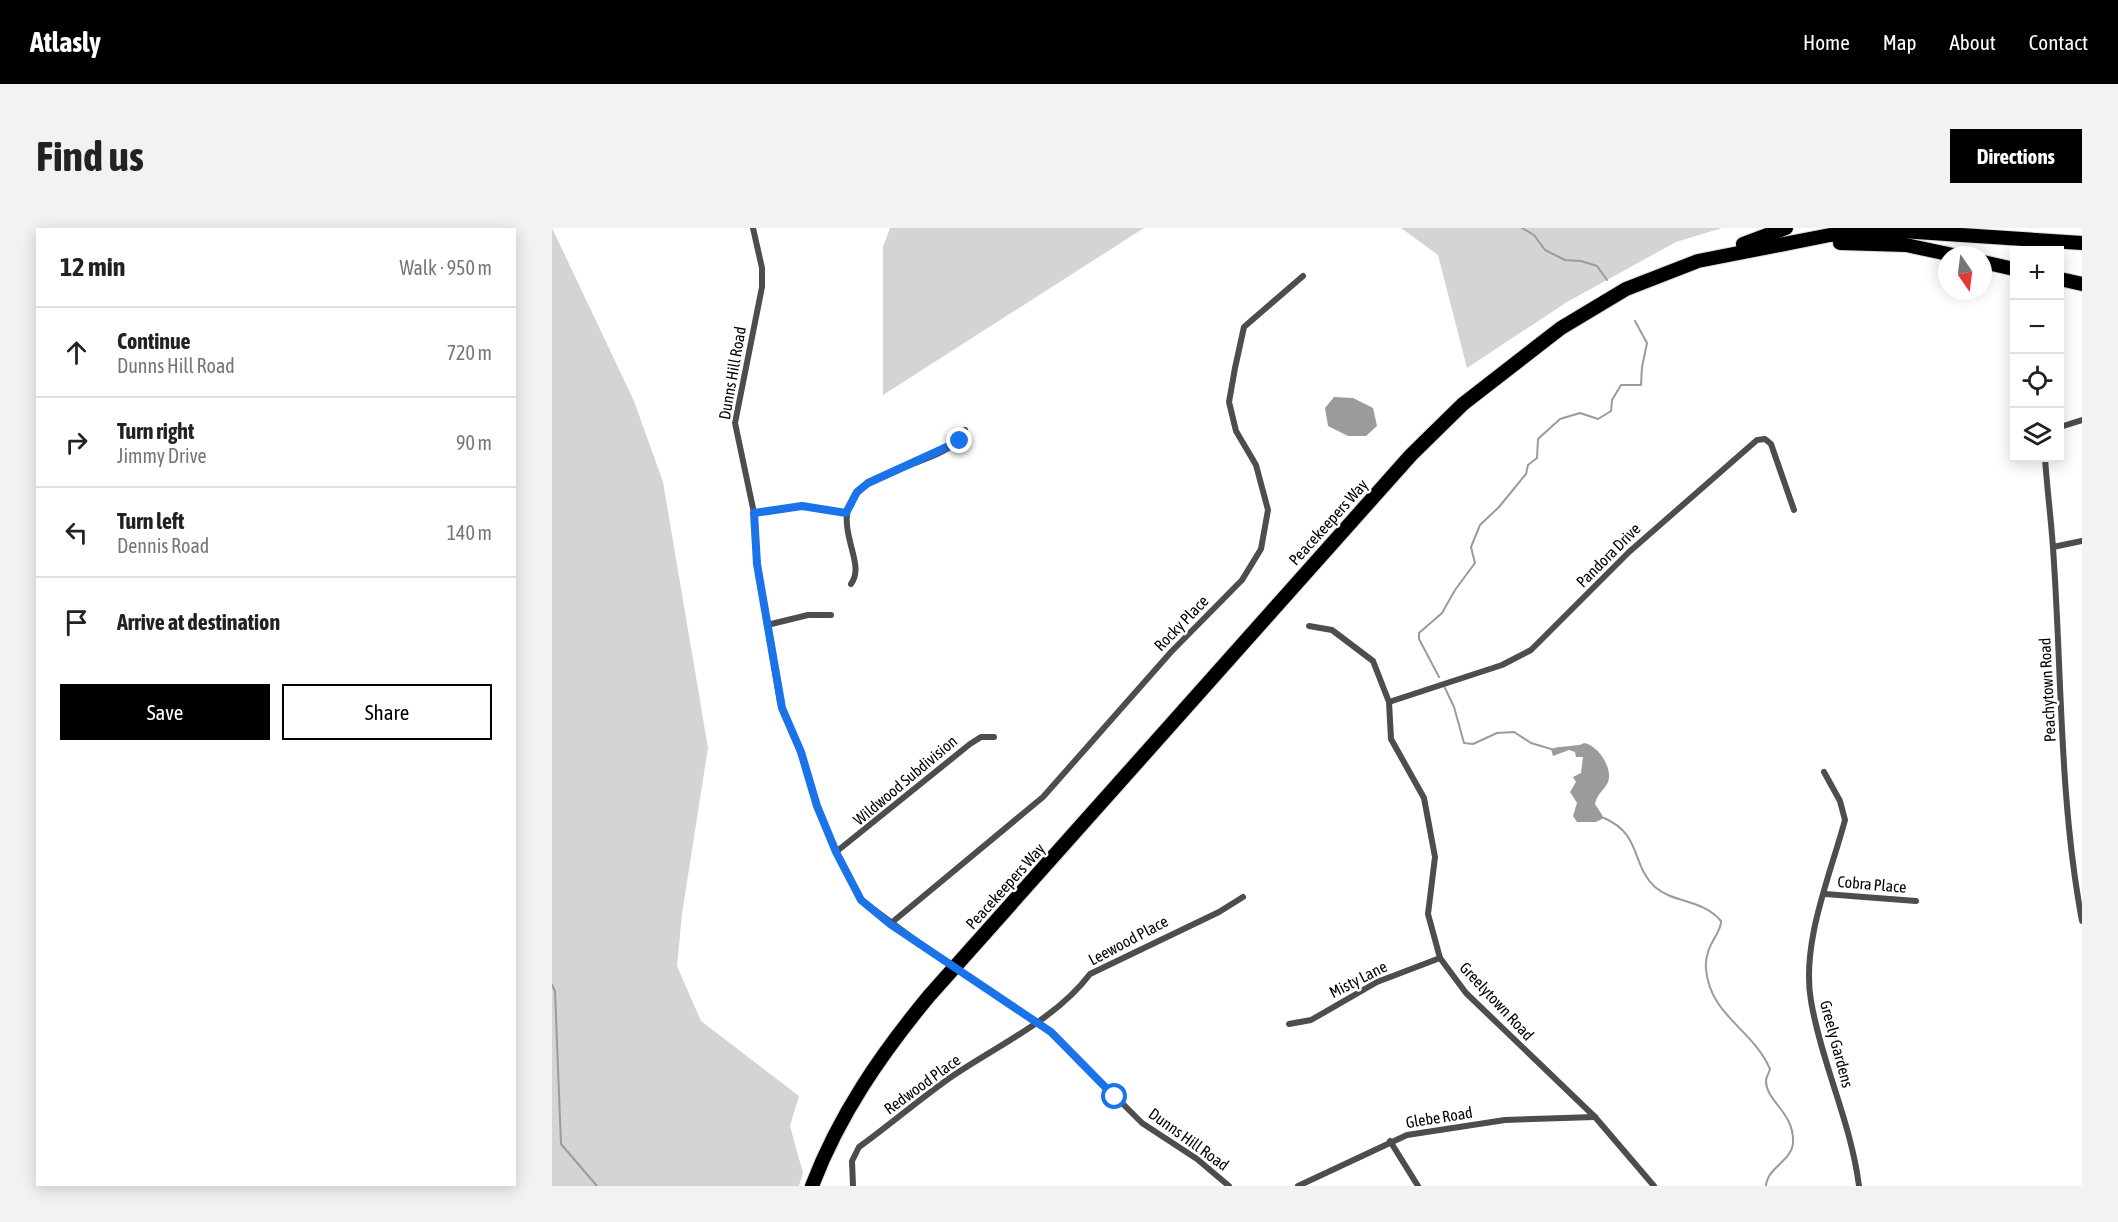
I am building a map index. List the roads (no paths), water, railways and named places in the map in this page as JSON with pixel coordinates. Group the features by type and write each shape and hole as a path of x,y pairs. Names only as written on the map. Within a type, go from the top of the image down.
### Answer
{"highway":[{"path":"1698,261 1786,228"},
{"name":"Peacekeepers Way","path":"812,1186 853,1101 874,1067 922,1004 1417,448 1478,392 1594,306 1626,289 1698,261 1830,235 1901,231 2082,243"},
{"path":"1740,251 1845,242 1906,245 1938,252"},
{"path":"1992,264 2010,268"},
{"path":"2064,280 2082,284"}],"street":[{"name":"Dunns Hill Road","path":"753,228 762,268 762,287 735,423 754,513 757,564 782,708 801,752 815,800 836,852 861,900 890,924 1051,1032 1142,1123 1197,1159 1229,1186"},
{"name":"Rocky Place","path":"890,924 1043,797 1171,652 1242,580 1261,549 1268,510 1256,465 1236,431 1229,402 1234,368 1244,327 1303,276"},
{"path":"2064,425 2082,420"},
{"path":"851,584 855,571 846,513 857,492 868,483 955,445 965,430"},
{"name":"Pandora Drive","path":"1389,702 1502,665 1531,650 1639,543 1757,440 1765,439 1771,444 1794,510"},
{"name":"Peachytown Road","path":"2045,462 2053,548 2066,780 2075,883 2082,921"},
{"path":"754,513 802,506 846,513"},
{"path":"2053,548 2082,541"},
{"path":"767,625 808,615 831,615"},
{"name":"Greelytown Road","path":"1309,626 1332,630 1373,661 1389,702 1391,739 1424,798 1436,857 1428,914 1440,958 1466,993 1595,1117 1654,1186"},
{"name":"Wildwood Subdivision","path":"836,852 974,741 994,737"},
{"name":"Greely Gardens","path":"1824,771 1840,801 1845,820 1812,933 1810,999 1824,1058 1849,1129 1859,1186"},
{"name":"Cobra Place","path":"1825,894 1916,901"},
{"name":"Leewood Place","path":"1037,1023 1079,989 1090,974 1218,912 1243,897"},
{"name":"Misty Lane","path":"1289,1024 1311,1020 1377,982 1440,958"},
{"name":"Redwood Place","path":"853,1186 852,1161 859,1147 952,1076 1037,1023"},
{"name":"Glebe Road","path":"1298,1186 1407,1134 1505,1120 1595,1117"},
{"path":"1390,1141 1418,1186"}],"waterway":[{"path":"1522,228 1534,235 1545,250 1565,260 1581,261 1597,266 1607,280"},
{"path":"1439,677 1419,639 1419,633 1442,613 1455,590 1475,563 1471,547 1480,525 1499,507 1526,474 1528,465 1537,458 1538,439 1560,419 1580,413 1598,419 1611,411 1612,400 1621,385 1641,385 1647,343 1635,321"},
{"path":"1445,688 1454,707 1464,743 1473,744 1497,733 1514,732 1531,743 1551,749"},
{"path":"1604,818 1625,832 1642,869 1655,887 1670,896 1705,909 1721,921 1706,961 1709,985 1724,1011 1763,1055 1770,1069 1766,1079 1767,1088 1790,1124 1792,1133 1791,1150 1770,1174 1766,1186"},
{"path":"552,985 555,991 561,1144 597,1186"}]}
